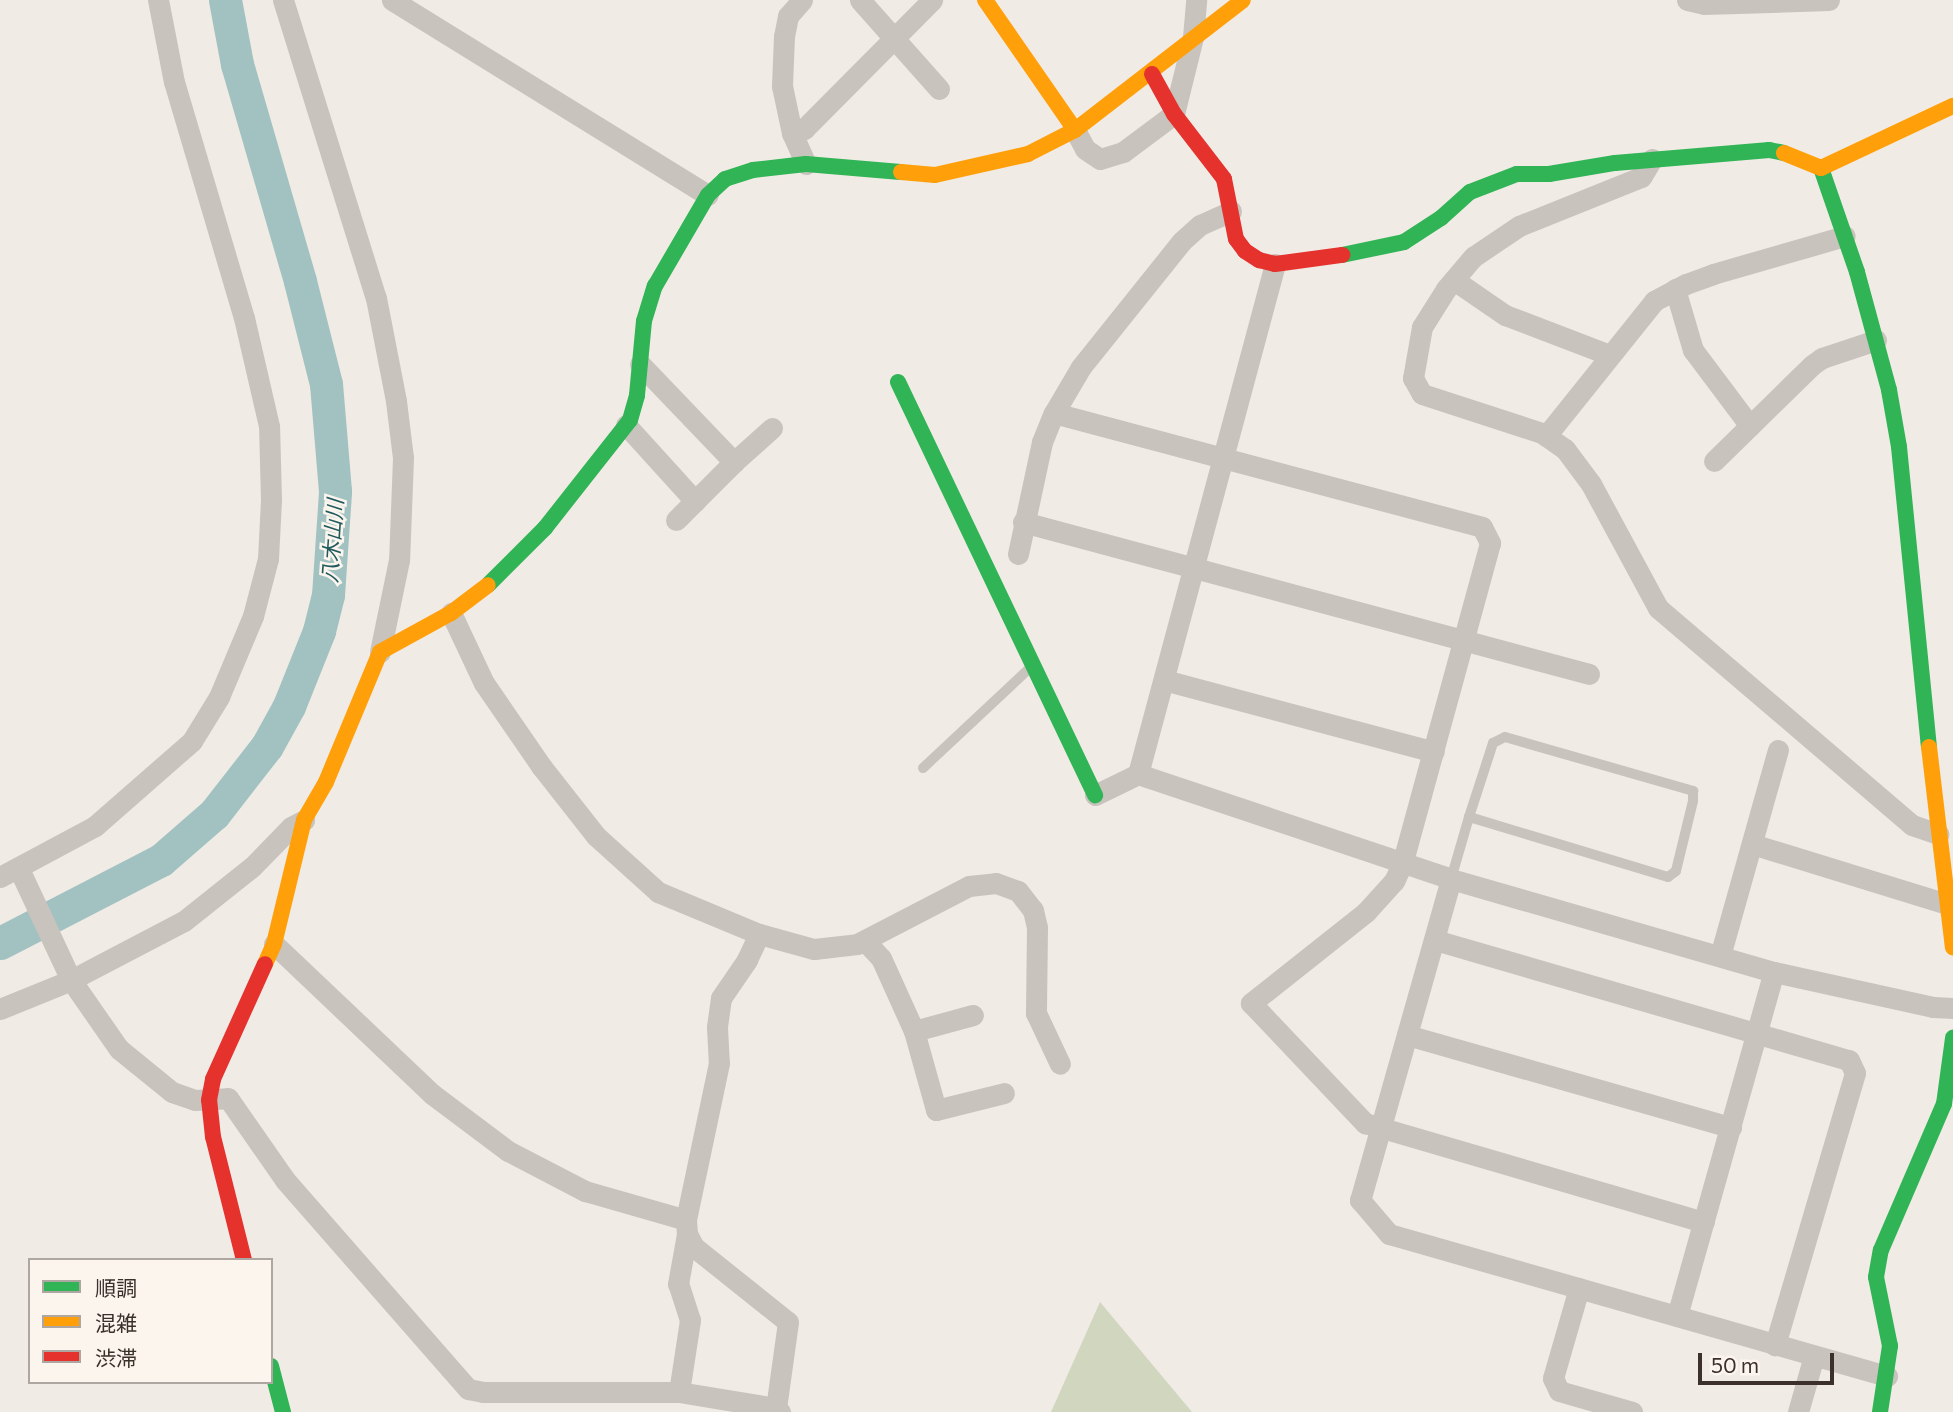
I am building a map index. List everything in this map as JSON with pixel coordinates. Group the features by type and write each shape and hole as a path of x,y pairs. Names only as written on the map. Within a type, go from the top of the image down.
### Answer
{"street":[{"path":"158,0 174,82 244,318 269,426 271,500 268,559 253,616 224,685 192,741 95,826 9,873 71,980 119,1049 172,1092 195,1100 228,1098 285,1180 468,1389 483,1392 679,1392 778,1410 788,1322 694,1247 687,1227"},
{"path":"244,1258 214,1137 209,1100 213,1079 274,944 304,820 326,782 380,652 399,560 403,458 396,401 376,298 283,0"},
{"path":"392,0 708,195"},
{"path":"803,0 786,8 782,86 792,133 806,164"},
{"path":"860,0 939,89"},
{"path":"792,133 804,129 892,37 932,0"},
{"path":"985,0 1086,149 1100,159 1123,152 1174,114 1193,37 1196,0"},
{"path":"380,652 451,613 503,573 537,537 626,425 637,395 644,321 656,286 684,232 708,195 725,179 754,170 806,164 935,175 1028,154 1075,130 1152,74 1193,37 1243,0"},
{"path":"1687,0 1704,4 1829,0"},
{"path":"1152,74 1174,114 1224,179 1236,239 1259,260 1275,264 1308,262 1404,242 1470,192 1517,174 1549,174 1652,159 1769,150 1799,157 1821,168 1889,390 1899,447 1938,834 1953,948"},
{"path":"1821,168 1953,106"},
{"path":"1652,159 1642,177 1519,226 1473,257 1422,327 1413,378 1422,394 1546,436 1565,449 1591,484 1658,608 1912,825 1938,834"},
{"path":"1018,554 1042,442 1054,412 1082,367 1182,241 1200,225 1231,211"},
{"path":"1546,436 1654,301 1675,289 1713,274 1844,236"},
{"path":"1138,774 1275,264"},
{"path":"1454,280 1505,315 1610,355"},
{"path":"1675,289 1693,350 1750,426"},
{"path":"1714,461 1822,358 1875,340"},
{"path":"640,364 734,462"},
{"path":"898,382 1096,795 1138,774 1451,878 1774,972 1933,1007 1953,1008"},
{"path":"1054,412 1482,527 1490,543 1403,862 1394,881 1366,912 1251,1003 1365,1124 1704,1222"},
{"path":"626,425 695,501"},
{"path":"676,520 772,428"},
{"path":"1023,522 1589,674"},
{"path":"451,613 484,683 541,766 596,836 658,892 691,907 719,915 759,934 814,949 842,947 865,941 969,886 996,883 1018,891 1033,910 1037,928 1036,1013 1060,1064"},
{"path":"1164,680 1434,752"},
{"path":"1720,956 1778,750"},
{"path":"0,1009 71,980 184,921 252,867 291,827 304,820"},
{"path":"1752,844 1947,904"},
{"path":"1451,878 1360,1199 1389,1234 1887,1376"},
{"path":"679,1392 690,1320 678,1284 719,1063 716,1027 721,998 747,960 759,934"},
{"path":"1435,940 1849,1060 1855,1073 1775,1345"},
{"path":"865,941 881,958 915,1031 936,1110 1004,1093"},
{"path":"274,944 432,1094 508,1151 585,1191 687,1227"},
{"path":"1677,1316 1774,972"},
{"path":"915,1031 973,1015"},
{"path":"1407,1035 1731,1127"},
{"path":"1880,1412 1890,1346 1878,1290 1878,1264 1891,1224 1944,1104 1953,1038"},
{"path":"1579,1288 1553,1378 1559,1391 1632,1412"},
{"path":"1798,1412 1814,1356"},
{"path":"273,1374 283,1412"}],"lane":[{"path":"923,768 1034,664"},
{"path":"1451,878 1469,817 1493,743 1505,737 1693,791 1676,871 1668,877 1469,817"}],"green space":[{"path":"1100,1302 1192,1412 1051,1412"}],"waterway":[{"name":"八木山川","path":"0,943 161,860 214,814 267,746 289,706 319,631 328,595 335,491 326,384 300,281 237,64 225,0"}],"traffic: fast":[{"path":"1342,255 1404,242 1441,218 1470,192 1517,174 1549,174 1615,163 1769,150 1784,153"},
{"path":"488,585 545,528 630,420 637,395 644,321 655,286 708,195 725,179 753,170 806,164 901,172"},
{"path":"1821,168 1857,272 1889,390 1899,447 1929,747"},
{"path":"898,382 1095,795"},
{"path":"1880,1412 1890,1346 1876,1277 1881,1250 1944,1104 1953,1038"},
{"path":"273,1374 283,1412"}],"traffic: slow":[{"path":"985,0 1075,130"},
{"path":"901,172 935,175 1028,154 1075,130 1243,0"},
{"path":"1784,153 1821,168 1953,106"},
{"path":"265,964 274,944 304,820 326,782 380,652 451,613 488,585"},
{"path":"1929,747 1953,948"}],"traffic: jam":[{"path":"1152,74 1174,114 1224,179 1236,239 1245,251 1259,260 1275,264 1342,255"},
{"path":"243,1258 213,1137 209,1100 213,1079 265,964"}]}
